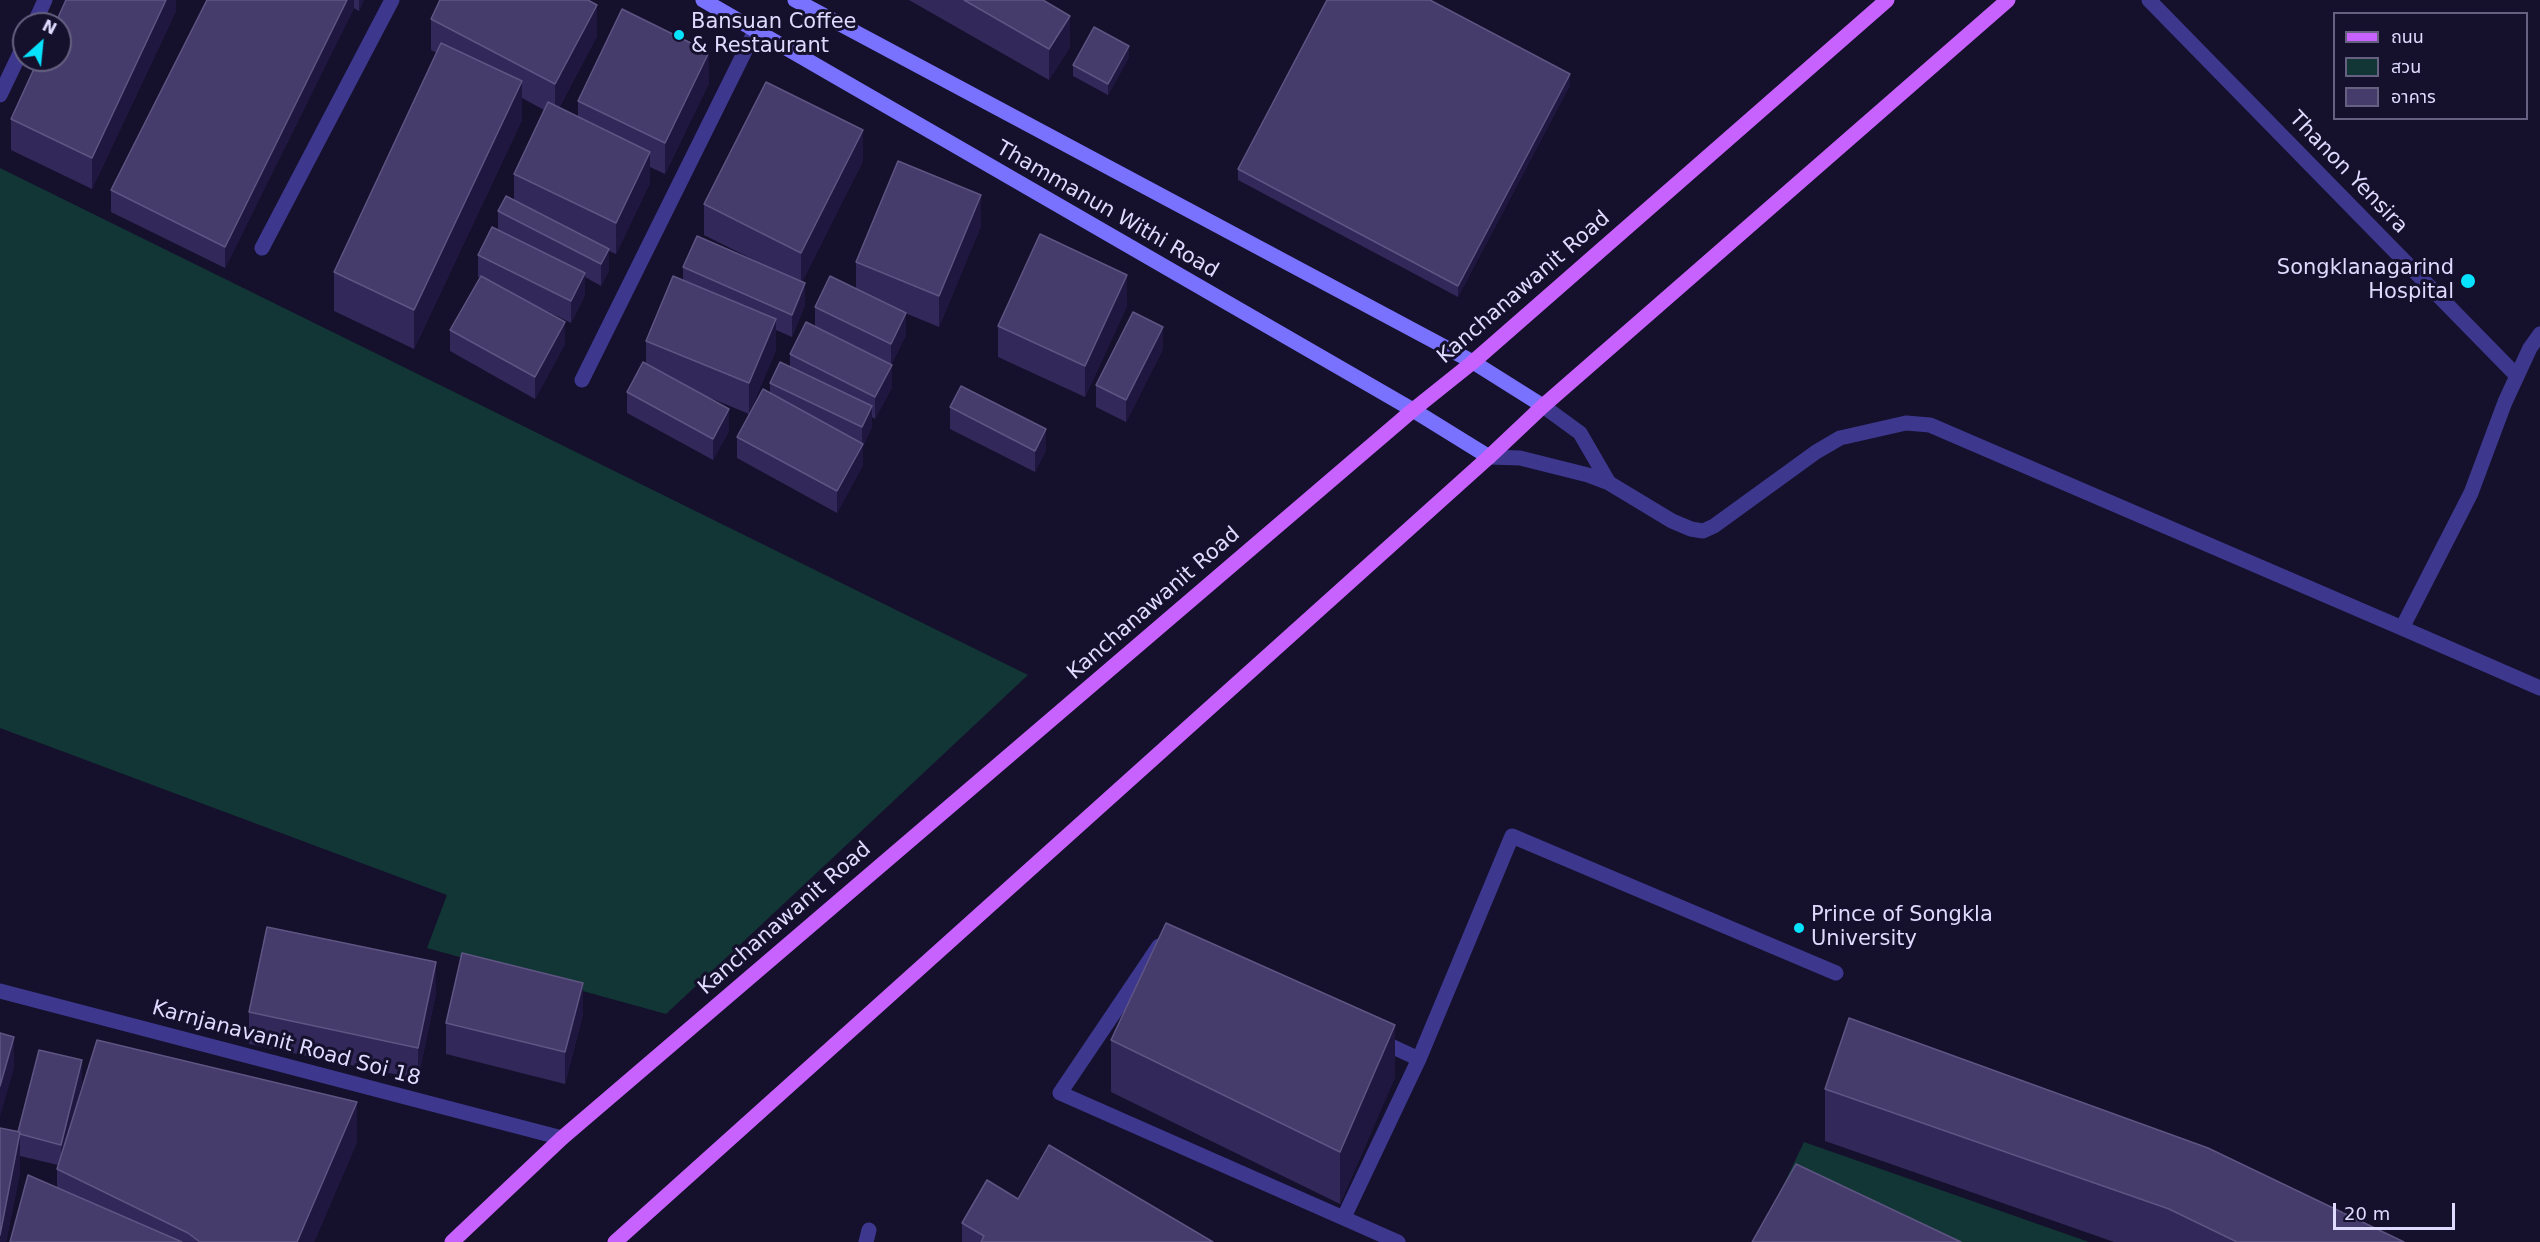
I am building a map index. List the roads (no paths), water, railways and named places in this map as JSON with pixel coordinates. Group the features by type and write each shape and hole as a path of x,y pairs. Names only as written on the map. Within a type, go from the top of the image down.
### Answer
{"main road":[{"name":"Kanchanawanit Road","path":"452,1242 562,1138 1473,362 1887,0"},
{"path":"615,1242 1544,406 2008,0"}],"street":[{"path":"262,248 392,0"},
{"name":"Thammanun Withi Road","path":"703,0 1489,457"},
{"name":"Thammanun Withi Road","path":"795,0 1473,362 1544,406"},
{"name":"Thanon Yensira","path":"2150,0 2517,376"},
{"path":"582,380 755,31"},
{"path":"0,95 12,70"},
{"path":"2402,628 2471,493 2517,376 2530,348 2540,334"},
{"path":"1544,406 1580,433 1609,483"},
{"path":"1489,457 1520,458 1609,483 1672,521 1703,531 1714,526 1816,452 1840,438 1906,423 1930,425 2540,688"},
{"path":"1344,1217 1419,1059 1512,836 1836,973"},
{"path":"1172,947 1161,942 1060,1093 1398,1242"},
{"name":"Karnjanavanit Road Soi 18","path":"0,992 562,1138"},
{"path":"1365,1034 1419,1059"}],"place":[{"name":"Bansuan Coffee & Restaurant","path":"679,35"},
{"name":"Songklanagarind Hospital","path":"2468,281"},
{"name":"Prince of Songkla University","path":"1799,928"}]}
